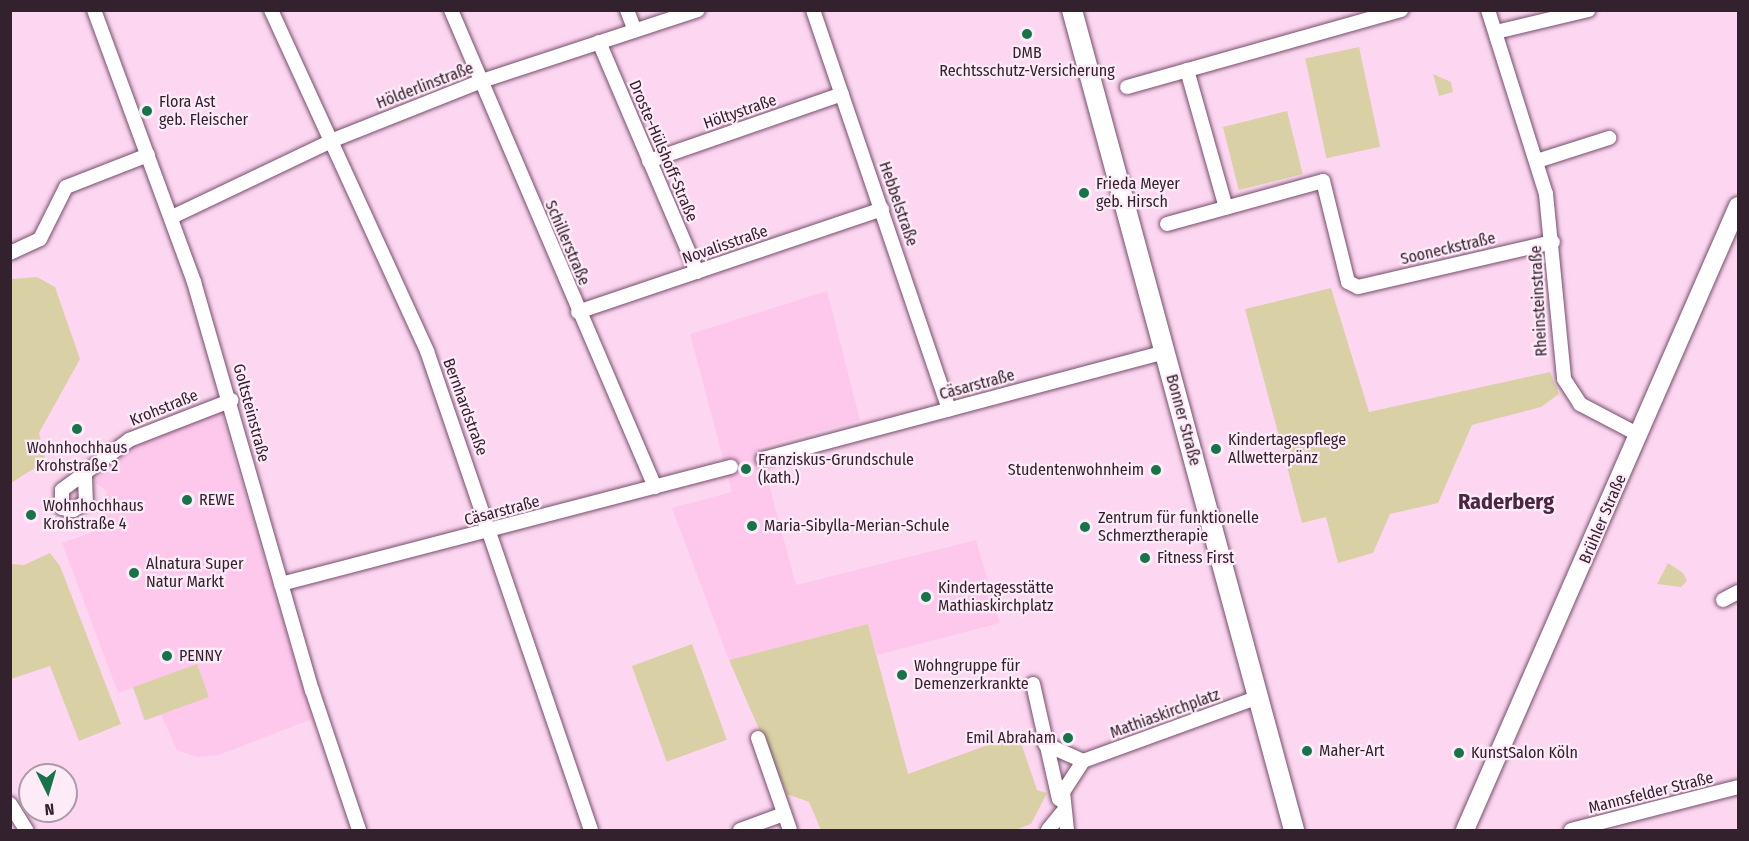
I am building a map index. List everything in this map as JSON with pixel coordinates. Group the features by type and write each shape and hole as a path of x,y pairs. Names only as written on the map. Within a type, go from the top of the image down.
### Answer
{"main road":[{"name":"Bonner Straße","path":"1072,10 1294,831"}],"street":[{"name":"Goltsteinstraße","path":"93,10 172,217 232,400 281,584 360,831"},
{"name":"Bernhardstraße","path":"271,10 427,351 492,531 542,700 591,831"},
{"name":"Schillerstraße","path":"451,10 578,312 655,487"},
{"path":"627,10 635,31"},
{"name":"Hölderlinstraße","path":"172,217 331,141 482,81 698,10"},
{"name":"Hebbelstraße","path":"813,10 949,409"},
{"path":"1127,87 1401,10"},
{"name":"Rheinsteinstraße","path":"1488,10 1538,161 1553,242 1564,379 1580,404 1639,435"},
{"path":"1496,32 1588,10"},
{"name":"Droste-Hülshoff-Straße","path":"599,42 697,273"},
{"path":"1167,224 1226,208 1187,70"},
{"name":"Höltystraße","path":"650,161 842,94"},
{"path":"1538,161 1609,138"},
{"path":"10,253 40,239 66,187 148,155"},
{"name":"Sooneckstraße","path":"1226,208 1323,181 1351,286 1553,242"},
{"name":"Brühler Straße","path":"1465,831 1738,206"},
{"name":"Novalisstraße","path":"578,312 882,209"},
{"name":"Cäsarstraße","path":"763,459 1165,352"},
{"name":"Krohstraße","path":"85,477 141,433 232,400"},
{"name":"Cäsarstraße","path":"281,584 492,531 731,467"},
{"path":"1723,600 1738,592"},
{"path":"1033,684 1066,831"},
{"name":"Mathiaskirchplatz","path":"1083,761 1259,697"},
{"path":"758,738 790,831"},
{"path":"1045,744 1083,761 1065,783 1061,809 1048,831"},
{"name":"Mannsfelder Straße","path":"1571,831 1738,788"},
{"path":"10,804 26,831"},
{"path":"740,831 784,814"}],"shaded area":[{"path":"1359,47 1380,147 1326,158 1305,58"},
{"path":"1433,74 1451,82 1453,92 1439,96"},
{"path":"1287,111 1303,174 1239,190 1223,127"},
{"path":"37,277 55,287 80,359 39,433 46,461 11,483 11,279"},
{"path":"1331,288 1369,412 1550,372 1559,394 1541,407 1472,425 1438,503 1390,514 1373,553 1338,563 1326,517 1302,523 1245,309"},
{"name":"Franziskus-Grundschule (kath.)","path":"827,291 860,420 759,447 796,585 976,540 1000,623 877,655 868,624 729,660 672,508 732,492 690,334"},
{"path":"220,410 312,719 219,755 197,757 177,750 161,715 144,721 133,688 118,693 62,543 101,529 107,491 94,482 120,454 138,441"},
{"path":"50,553 60,566 121,724 79,741 50,666 11,679 11,564 24,565"},
{"path":"1668,563 1683,573 1687,581 1681,587 1657,584"},
{"path":"868,624 908,774 1018,734 1037,790 1047,793 1031,824 1015,830 821,830 809,802 787,794 729,660"},
{"path":"692,644 727,740 667,762 632,666"},
{"path":"197,664 209,697 145,720 133,687"}],"place":[{"name":"DMB Rechtsschutz-Versicherung","path":"1027,34"},
{"name":"Flora Ast geb. Fleischer","path":"147,111"},
{"name":"Frieda Meyer geb. Hirsch","path":"1084,193"},
{"name":"Wohnhochhaus Krohstraße 2","path":"77,429"},
{"name":"Kindertagespflege Allwetterpänz","path":"1216,449"},
{"name":"Franziskus-Grundschule (kath.)","path":"746,469"},
{"name":"Studentenwohnheim","path":"1156,470"},
{"name":"REWE","path":"187,500"},
{"name":"Wohnhochhaus Krohstraße 4","path":"31,515"},
{"name":"Maria-Sibylla-Merian-Schule","path":"752,526"},
{"name":"Zentrum für funktionelle Schmerztherapie","path":"1085,527"},
{"name":"Fitness First","path":"1145,558"},
{"name":"Alnatura Super Natur Markt","path":"134,573"},
{"name":"Kindertagesstätte Mathiaskirchplatz","path":"926,597"},
{"name":"PENNY","path":"167,656"},
{"name":"Wohngruppe für Demenzerkrankte","path":"902,675"},
{"name":"Emil Abraham","path":"1068,738"},
{"name":"Maher-Art","path":"1307,751"},
{"name":"KunstSalon Köln","path":"1459,753"}],"district":[{"name":"Raderberg","path":"1506,502"}]}
